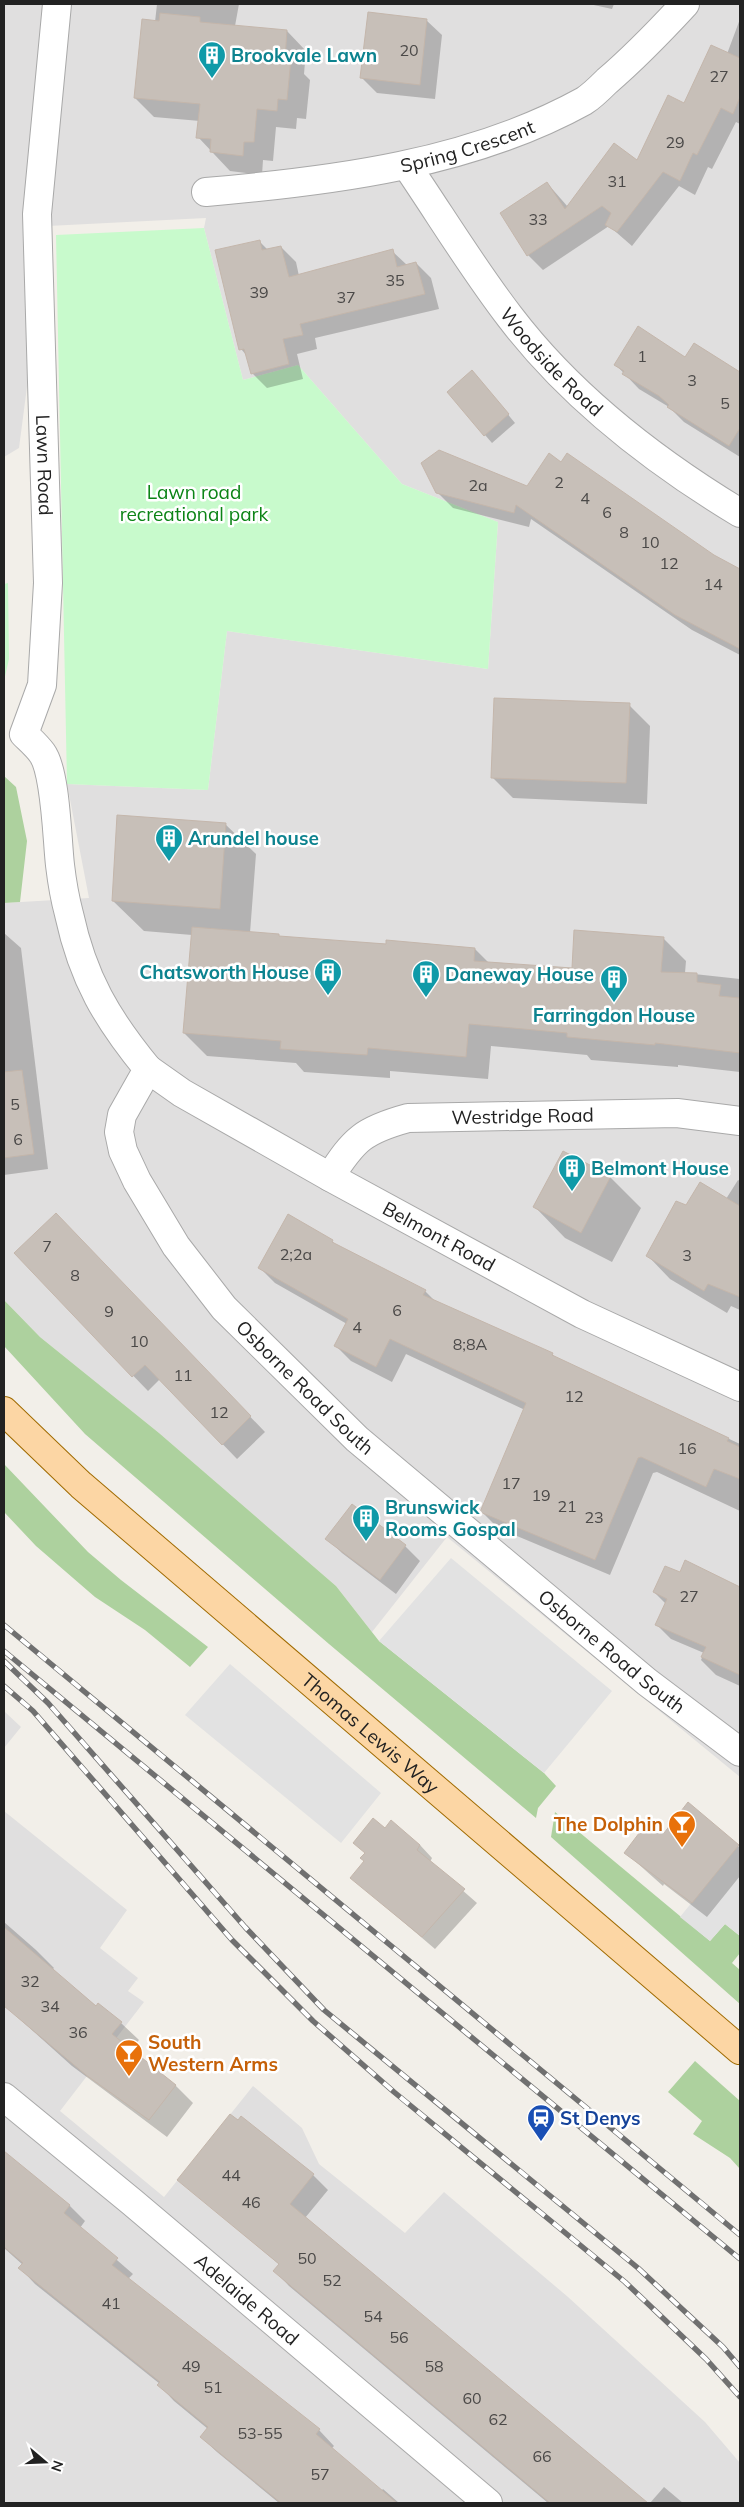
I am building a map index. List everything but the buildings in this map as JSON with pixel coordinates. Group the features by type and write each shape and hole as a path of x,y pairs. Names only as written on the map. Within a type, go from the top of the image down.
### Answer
{"main road":[{"name":"Thomas Lewis Way","path":"4,1411 81,1485 740,2050"}],"street":[{"name":"Lawn Road","path":"57,4 38,214 48,583 42,685 14,732 43,754 53,788 60,868 68,913 76,944 91,986 117,1032 148,1069"},
{"name":"Spring Crescent","path":"206,192 276,186 407,166 514,133 585,100 637,55 685,4"},
{"name":"Woodside Road","path":"407,166 510,317 581,396 661,460 738,507"},
{"name":"Belmont Road","path":"148,1069 182,1093 330,1177 582,1314 740,1387"},
{"name":"Osborne Road South","path":"148,1069 122,1115 119,1132 122,1151 176,1246 224,1308 357,1438 647,1682 740,1752"},
{"name":"Westridge Road","path":"330,1177 344,1154 362,1136 379,1126 408,1118 677,1113 740,1121"},
{"name":"Adelaide Road","path":"4,2097 132,2202 488,2503"}],"shaded area":[{"path":"4,4 740,4 740,1777 447,1537 372,1632 336,1586 159,1433 40,1337 4,1300 4,903 89,898 67,784 208,790 227,631 488,669 498,522 402,484 298,365 243,380 204,228 206,218 48,226 19,448 4,457"},
{"path":"451,1558 612,1691 544,1773 379,1641"},
{"path":"230,1664 381,1793 341,1843 185,1715"},
{"path":"4,1711 21,1727 4,1748"},
{"path":"4,1811 127,1910 100,1948 138,1978 128,1991 144,2002 60,2111 164,2197 253,2086 302,2128 319,2164 405,2233 444,2192 568,2297 705,2422 740,2463 740,2503 4,2503"},
{"path":"740,1843 740,1936 725,1924 710,1941 680,1917"}],"green space":[{"name":"Lawn road recreational park","path":"204,228 243,380 298,365 402,484 498,522 488,669 227,631 208,790 67,784 56,235"},
{"path":"8,583 9,659 4,681 4,584"},
{"path":"4,776 16,787 27,841 20,902 4,903"},
{"path":"4,1300 40,1337 159,1433 336,1586 379,1641 544,1773 556,1786 538,1808 536,1818 329,1644 85,1434 4,1346"},
{"path":"4,1464 88,1552 208,1647 190,1667 145,1630 95,1597 36,1546 4,1512"},
{"path":"555,1812 710,1941 725,1924 740,1936 740,1953 732,1963 740,1970 740,2004 551,1837"},
{"path":"695,2061 740,2101 740,2169 730,2158 693,2134 702,2121 668,2092"}],"railway":[{"path":"4,1625 740,2235"},
{"path":"4,1651 740,2259"},
{"path":"4,1661 48,1703 245,1927 324,2010 638,2268 723,2347 740,2367"},
{"path":"4,1686 33,1711 232,1940 313,2021 394,2092 625,2282 706,2359 740,2397"}],"place":[{"name":"Brookvale Lawn","path":"212,79"},
{"name":"Arundel house","path":"169,862"},
{"name":"Chatsworth House","path":"328,996"},
{"name":"Daneway House","path":"426,998"},
{"name":"Farringdon House","path":"614,1003"},
{"name":"Belmont House","path":"572,1192"},
{"name":"Brunswick Rooms Gospal","path":"366,1542"},
{"name":"The Dolphin","path":"682,1848"},
{"name":"South Western Arms","path":"129,2077"},
{"name":"St Denys","path":"541,2142"}]}
